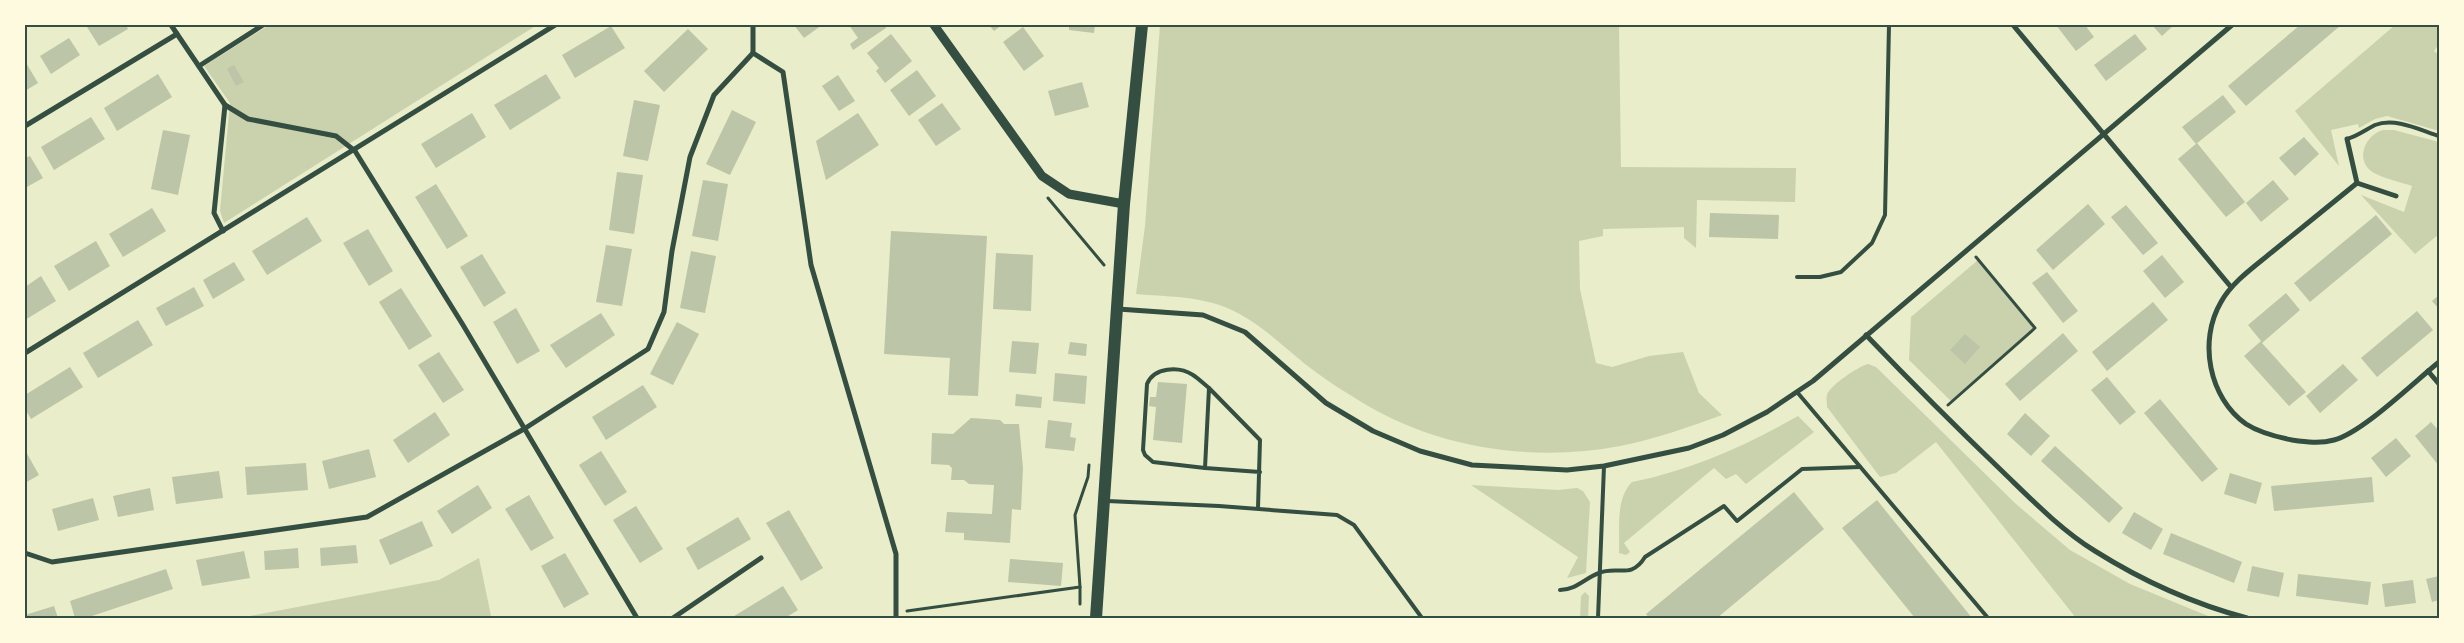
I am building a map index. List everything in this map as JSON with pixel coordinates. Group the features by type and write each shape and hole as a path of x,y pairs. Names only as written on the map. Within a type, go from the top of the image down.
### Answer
{"main road":[{"path":"1096,618 1124,204 1142,25"}],"street":[{"path":"171,25 225,105 248,119 336,136 355,151 463,325 637,618"},
{"path":"199,66 263,25"},
{"path":"25,353 223,230 355,151 555,25"},
{"path":"25,553 52,562 367,517 524,429 648,349 664,312 672,251 690,158 714,95 753,52 753,25"},
{"path":"934,25 1041,175 1069,194 1124,204"},
{"path":"2013,25 2231,288"},
{"path":"1118,309 1202,315 1245,332 1326,403 1373,431 1420,451 1472,465 1567,470 1604,466 1688,448 1723,435 1767,412 1813,381 2232,25"},
{"path":"25,126 177,34"},
{"path":"753,52 783,72 811,265 896,554 896,615"},
{"path":"223,230 214,213 225,105"},
{"path":"2347,139 2357,182"},
{"path":"2357,182 2231,288 2221,302 2213,320 2209,339 2211,369 2220,392 2233,413 2247,424 2264,433 2301,442 2334,440 2353,432 2439,362"},
{"path":"2357,182 2396,196"},
{"path":"1866,336 2039,507 2094,550 2160,586 2213,609 2247,618"},
{"path":"2428,371 2439,384"},
{"path":"673,618 760,558"}],"lane":[{"path":"1798,277 1820,277 1841,272 1872,243 1885,215 1889,25"},
{"path":"2347,139 2358,136 2376,125 2392,122 2439,136"},
{"path":"1258,508 1260,472 1260,440 1209,388 1192,374 1180,370 1166,370 1156,372 1149,377 1143,450 1145,455 1153,462 1260,472"},
{"path":"1205,468 1209,388"},
{"path":"1798,392 1988,618"},
{"path":"1598,618 1604,466"},
{"path":"1560,590 1570,590 1601,572 1623,572 1633,569 1645,557 1724,506 1737,521 1802,468 1860,467"},
{"path":"1104,501 1258,508 1337,515 1354,526 1422,618"}],"path":[{"path":"1041,175 1040,187 1104,264"},
{"path":"1941,412 2035,328 1969,249"},
{"path":"1103,273 1105,253 1121,251"},
{"path":"896,615 1080,587 1075,515 1088,477 1090,459"}],"green space":[{"path":"269,25 537,25 224,223 220,211 230,103 204,66"},
{"path":"1160,25 1619,25 1621,167 1796,168 1795,202 1697,200 1696,248 1684,238 1684,227 1603,229 1603,236 1579,241 1580,289 1596,363 1612,367 1649,356 1683,352 1699,393 1722,415 1646,440 1586,451 1552,453 1517,451 1449,440 1416,429 1385,415 1355,398 1326,380 1250,320 1221,305 1196,299 1136,294 1145,226"},
{"path":"2395,25 2439,25 2439,44 2434,51 2439,55 2439,131 2387,116 2375,119 2359,128 2358,124 2331,130 2339,166 2295,111"},
{"path":"2383,130 2394,130 2439,142 2439,234 2415,254 2361,195 2404,212 2412,186 2374,173 2368,168 2363,156 2366,143 2376,133"},
{"path":"1978,260 2035,328 1952,402 1909,360 1911,317"},
{"path":"1868,364 1876,367 2016,504 2070,550 2130,584 2213,618 2076,618 1936,442 1896,473 1880,477 1827,407 1829,391 1852,372"},
{"path":"1798,416 1814,432 1746,484 1736,474 1726,479 1714,468 1624,543 1630,552 1626,555 1619,553 1621,506 1623,497 1632,482 1676,471 1718,456"},
{"path":"1471,485 1558,490 1577,488 1583,491 1590,502 1586,573 1567,578 1578,557"},
{"path":"479,558 491,616 486,618 250,618 250,616 439,580"},
{"path":"1585,592 1589,596 1588,618 1580,618 1581,596"}],"building":[{"path":"90,25 126,25 128,29 99,46 87,27"},
{"path":"794,25 822,25 804,38"},
{"path":"849,25 885,25 886,28 853,50 850,44 858,38"},
{"path":"989,25 1002,25 994,31"},
{"path":"1069,25 1095,25 1094,33 1069,30"},
{"path":"2056,25 2085,25 2094,37 2076,51"},
{"path":"2152,25 2174,25 2162,36"},
{"path":"2300,25 2341,25 2246,106 2228,86"},
{"path":"611,26 625,48 575,78 562,55"},
{"path":"1023,27 1044,56 1024,71 1003,42"},
{"path":"688,29 708,49 664,92 644,71"},
{"path":"891,34 912,61 885,83 876,71 879,68 867,53"},
{"path":"2135,34 2147,49 2106,81 2094,65"},
{"path":"69,38 80,55 51,74 40,56"},
{"path":"25,61 38,83 25,91"},
{"path":"234,65 244,82 236,86 227,69"},
{"path":"917,70 936,96 909,116 890,90"},
{"path":"158,74 172,97 117,131 104,108"},
{"path":"546,74 561,98 510,130 494,105"},
{"path":"838,75 855,101 839,111 822,86"},
{"path":"1082,82 1089,107 1055,116 1048,91"},
{"path":"2223,95 2236,112 2196,144 2182,127"},
{"path":"634,100 660,105 648,161 623,156"},
{"path":"942,103 961,129 936,146 918,120"},
{"path":"732,110 756,122 730,175 706,164"},
{"path":"472,113 486,137 436,168 421,144"},
{"path":"858,113 879,145 826,180 816,141"},
{"path":"91,117 105,139 54,170 41,147"},
{"path":"163,130 190,135 178,195 151,189"},
{"path":"2304,137 2319,154 2295,176 2279,158"},
{"path":"2197,143 2245,202 2226,217 2178,159"},
{"path":"30,156 43,178 25,188 25,158"},
{"path":"617,172 643,175 634,234 609,230"},
{"path":"703,180 728,184 718,241 692,236"},
{"path":"2273,180 2289,199 2261,222 2246,203"},
{"path":"436,184 468,236 447,249 415,197"},
{"path":"2088,204 2105,224 2053,270 2036,250"},
{"path":"2126,205 2158,243 2143,255 2111,217"},
{"path":"152,208 166,231 123,257 109,234"},
{"path":"1710,213 1779,215 1778,239 1709,237"},
{"path":"2376,215 2392,234 2310,302 2294,283"},
{"path":"307,217 322,241 267,275 252,251"},
{"path":"368,229 393,271 369,286 343,243"},
{"path":"891,231 987,236 978,396 948,395 950,358 884,354"},
{"path":"96,241 110,266 69,291 54,266"},
{"path":"606,245 632,249 622,306 596,302"},
{"path":"691,251 716,256 705,313 680,308"},
{"path":"996,253 1033,255 1031,311 993,309"},
{"path":"482,254 506,293 484,307 460,267"},
{"path":"2162,255 2184,282 2165,298 2143,271"},
{"path":"234,262 245,280 213,299 203,280"},
{"path":"2047,272 2078,311 2063,323 2032,283"},
{"path":"41,276 56,301 25,320 25,287"},
{"path":"194,287 204,306 166,326 156,308"},
{"path":"401,288 432,336 409,350 379,302"},
{"path":"2286,293 2300,310 2262,343 2306,392 2289,406 2244,356 2261,341 2248,325"},
{"path":"2439,295 2439,309 2432,301"},
{"path":"2153,302 2168,320 2107,371 2092,352"},
{"path":"516,308 540,351 517,364 493,322"},
{"path":"2417,311 2433,330 2377,377 2361,358"},
{"path":"601,313 615,335 566,368 550,345"},
{"path":"138,320 153,345 98,378 83,353"},
{"path":"677,322 699,334 673,385 650,374"},
{"path":"2063,333 2078,351 2020,401 2005,384"},
{"path":"1965,334 1980,347 1965,364 1950,350"},
{"path":"1012,341 1039,343 1036,374 1009,372"},
{"path":"1070,342 1087,344 1086,356 1068,354"},
{"path":"439,352 464,390 443,403 418,365"},
{"path":"2343,364 2358,380 2320,413 2306,396"},
{"path":"70,367 83,387 31,419 25,409 25,395"},
{"path":"1055,373 1087,376 1085,404 1053,401"},
{"path":"2107,377 2136,412 2120,425 2091,390"},
{"path":"1158,382 1187,384 1182,443 1153,440 1156,407 1149,406 1150,397 1156,397"},
{"path":"643,385 657,407 606,440 592,417"},
{"path":"1016,394 1042,397 1041,408 1015,406"},
{"path":"2160,399 2218,469 2202,482 2144,413"},
{"path":"435,412 450,435 408,463 393,440"},
{"path":"2025,413 2050,436 2031,456 2007,434"},
{"path":"971,418 1000,420 1004,424 1019,424 1023,468 1021,510 1012,509 1010,543 964,540 964,533 945,532 947,512 992,514 994,485 969,484 964,480 951,480 952,468 949,465 931,464 932,433 953,434"},
{"path":"1048,420 1072,423 1070,437 1076,438 1074,451 1045,448"},
{"path":"2431,422 2439,431 2439,466 2415,436"},
{"path":"2396,438 2411,456 2386,477 2371,458"},
{"path":"2055,446 2123,508 2109,523 2041,461"},
{"path":"369,449 376,477 329,489 322,461"},
{"path":"25,450 39,475 25,483"},
{"path":"601,451 627,492 605,506 579,465"},
{"path":"306,463 308,490 247,495 245,467"},
{"path":"219,471 223,498 176,504 172,477"},
{"path":"2230,473 2262,483 2256,504 2224,494"},
{"path":"2372,477 2374,502 2274,511 2271,486"},
{"path":"478,485 492,508 452,534 437,511"},
{"path":"150,488 154,510 118,517 113,496"},
{"path":"1794,492 1824,529 1717,618 1649,618 1646,614"},
{"path":"529,495 554,538 531,551 505,509"},
{"path":"93,498 99,520 58,531 52,509"},
{"path":"1877,500 1972,618 1915,618 1842,528"},
{"path":"636,506 663,549 640,563 613,520"},
{"path":"789,510 823,568 801,581 766,523"},
{"path":"2134,512 2163,529 2151,550 2122,533"},
{"path":"738,517 751,539 698,570 686,548"},
{"path":"422,521 433,546 390,565 379,540"},
{"path":"2171,533 2242,562 2234,583 2163,554"},
{"path":"356,545 358,563 321,566 320,548"},
{"path":"298,548 299,568 265,570 264,551"},
{"path":"244,551 250,578 202,586 196,560"},
{"path":"565,553 589,594 564,608 541,566"},
{"path":"1010,559 1063,563 1061,586 1008,582"},
{"path":"2252,566 2284,573 2279,597 2247,591"},
{"path":"166,569 173,589 86,618 75,618 70,601"},
{"path":"2298,574 2371,582 2368,605 2296,596"},
{"path":"2439,576 2439,600 2432,602 2426,579"},
{"path":"2413,580 2416,603 2385,607 2382,584"},
{"path":"783,586 798,610 785,618 731,618"},
{"path":"54,606 58,618 25,618 25,615"}]}
